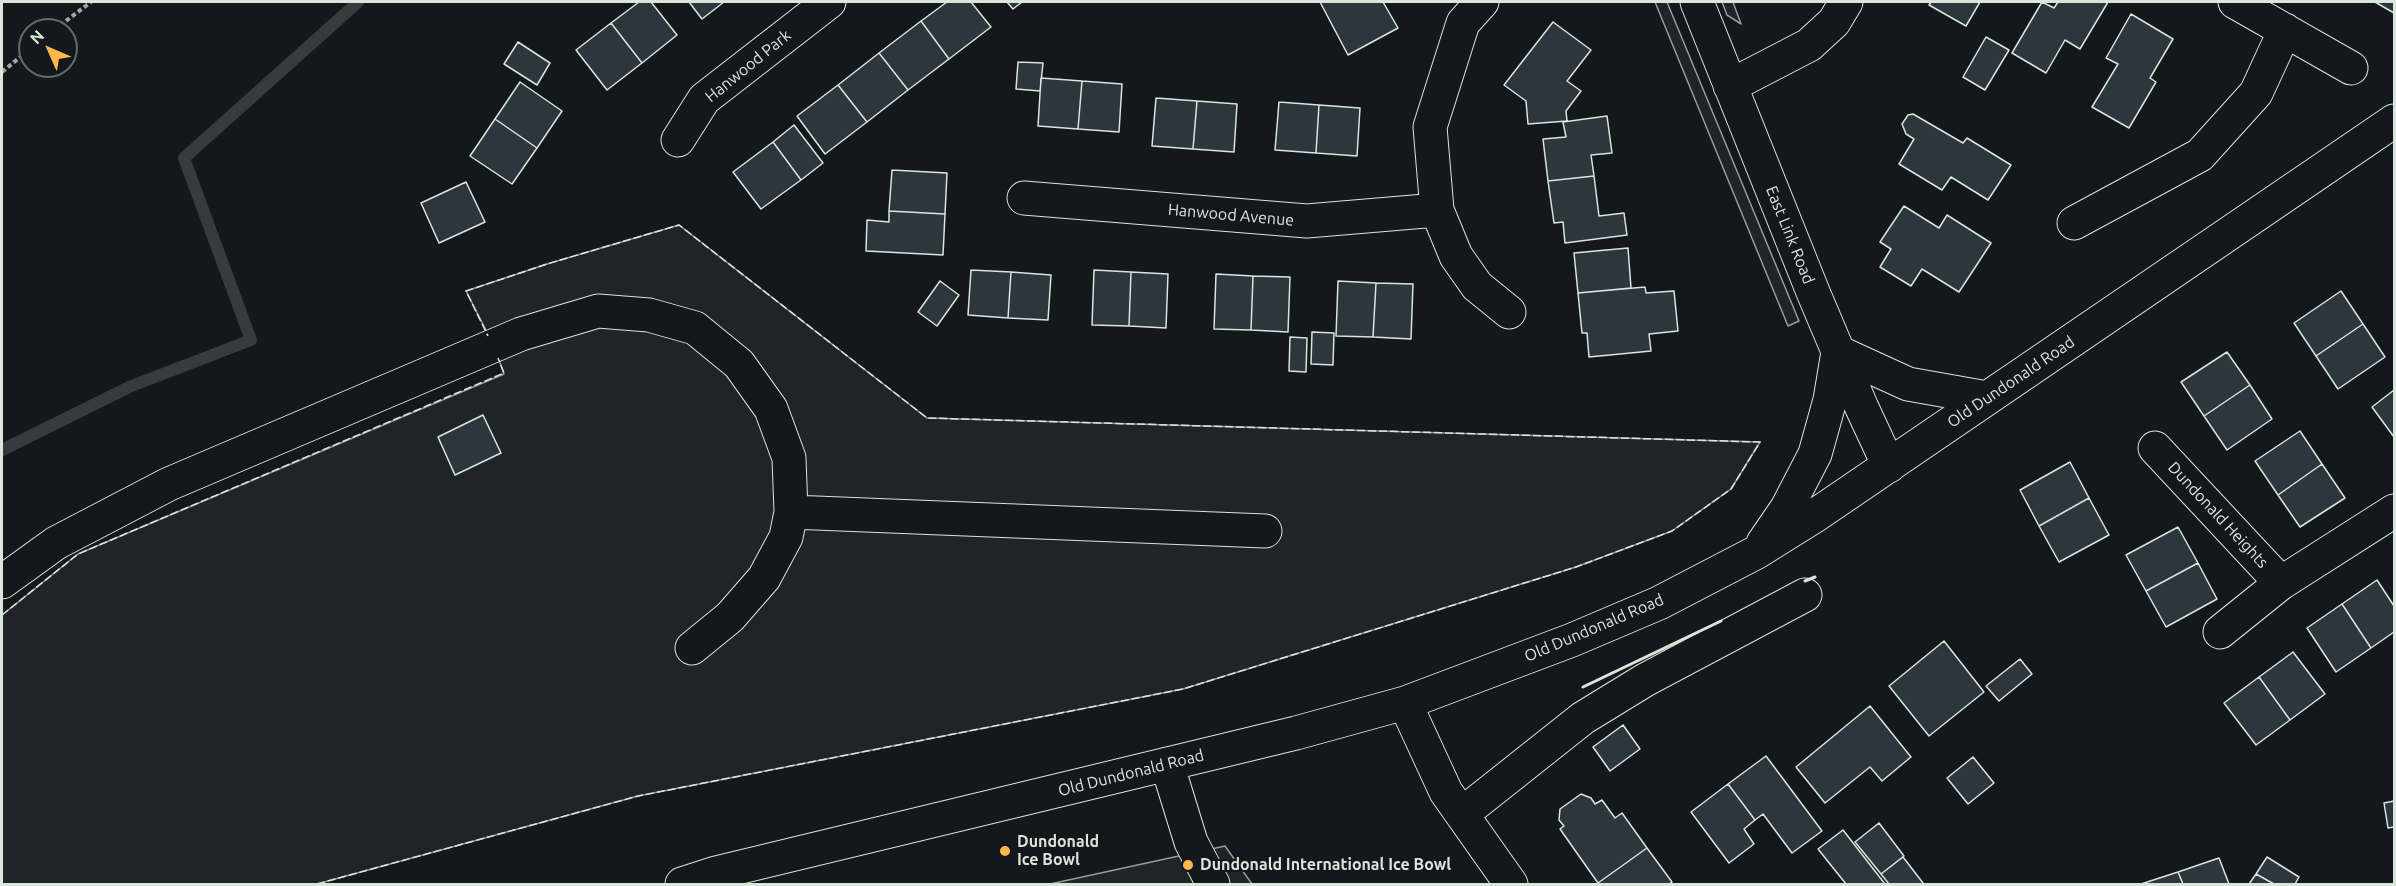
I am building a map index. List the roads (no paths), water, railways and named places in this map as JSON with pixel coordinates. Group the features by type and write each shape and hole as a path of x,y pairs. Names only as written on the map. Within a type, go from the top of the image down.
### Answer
{"street":[{"name":"Hanwood Park","path":"678,140 704,99 829,2"},
{"name":"East Link Road","path":"1697,2 1838,352 1888,466"},
{"path":"1730,86 1809,45 1834,22 1846,2"},
{"path":"2235,2 2351,68"},
{"path":"1477,3 1463,23 1430,127 1437,210 1456,256 1477,286 1509,312"},
{"path":"2074,223 2200,154 2256,93 2285,30"},
{"name":"Old Dundonald Road","path":"682,885 716,873 1167,764 1405,703 1572,639 1648,607 1757,552 1888,466 2394,121"},
{"name":"Hanwood Avenue","path":"1024,198 1307,221 1437,210"},
{"path":"2,582 56,543 169,484 521,334 598,311 649,315 695,328 738,364 771,409 789,458 791,512 786,537 764,578 730,617 692,648"},
{"path":"1757,552 1787,508 1815,454 1830,400 1838,352 1908,384 1987,398"},
{"name":"Dundonald Heights","path":"2155,448 2282,583"},
{"name":"Dundonald Heights","path":"2220,632 2282,583 2394,511"},
{"path":"791,512 1265,531"},
{"path":"1462,814 1583,718 1645,680 1805,595"},
{"path":"1405,703 1446,792 1511,885"},
{"path":"1167,764 1191,842 1213,885"}],"waterway":[{"path":"2,450 129,387 251,340 184,158 358,2"}],"place":[{"name":"Dundonald Ice Bowl","path":"1005,851"},
{"name":"Dundonald International Ice Bowl","path":"1188,865"}]}
